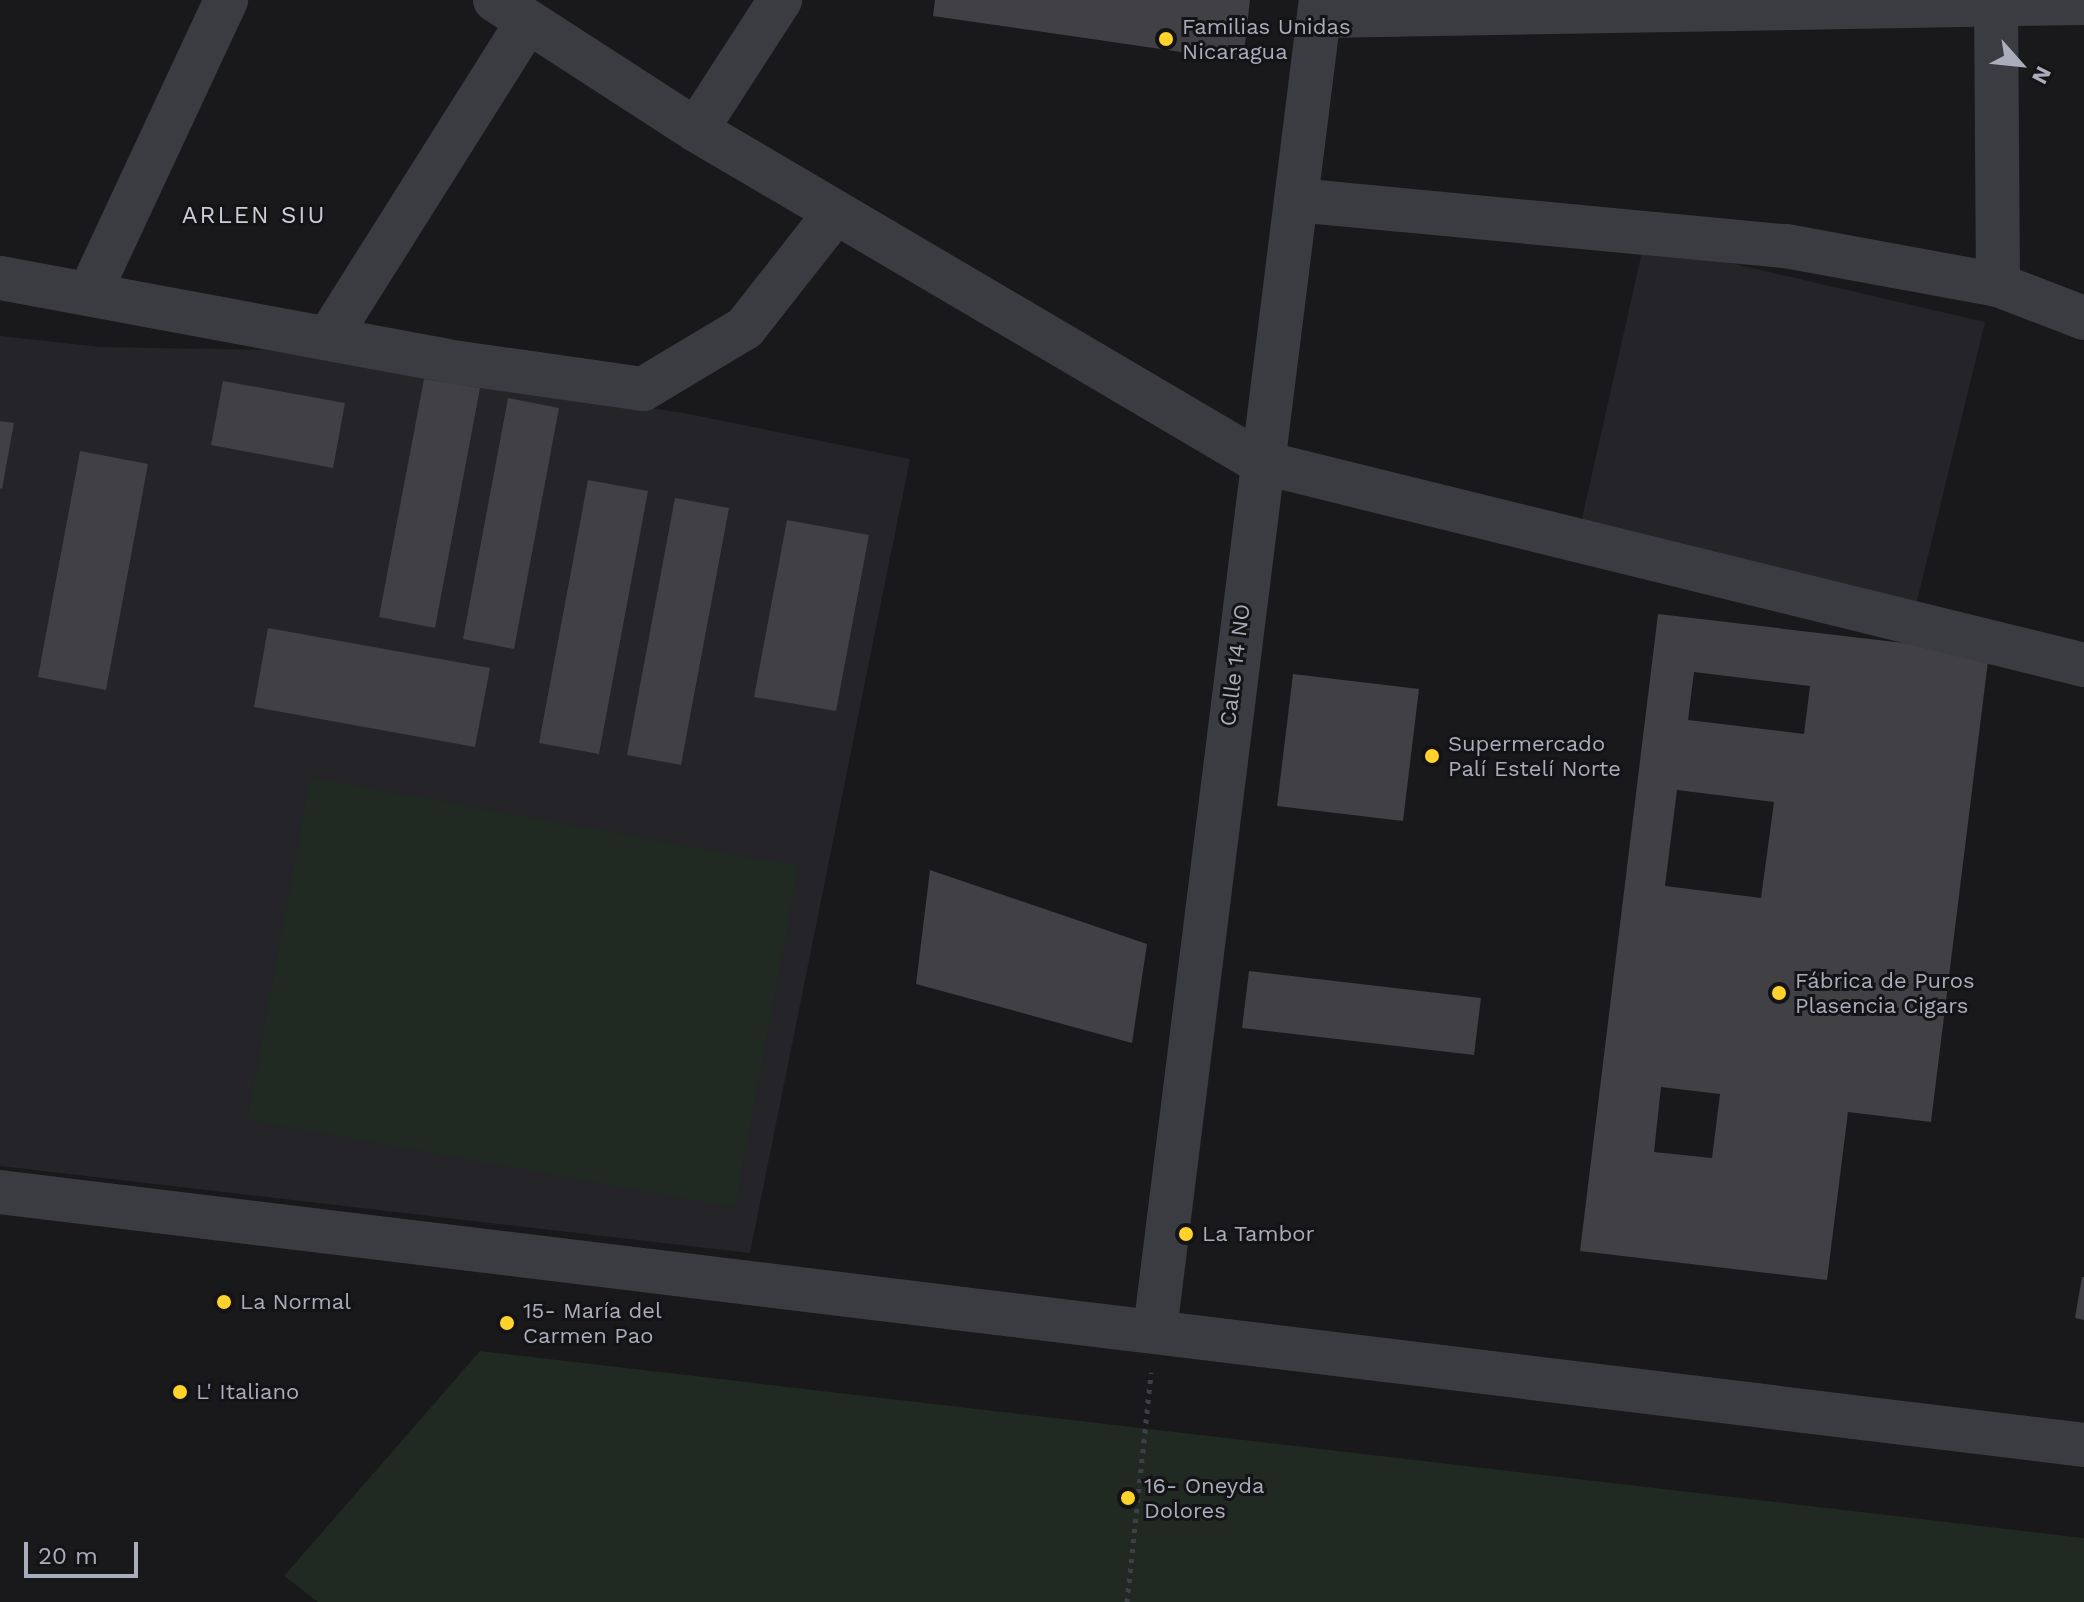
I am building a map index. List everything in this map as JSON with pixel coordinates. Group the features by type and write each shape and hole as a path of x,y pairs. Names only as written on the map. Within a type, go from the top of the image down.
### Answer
{"street":[{"path":"91,290 226,0"},
{"path":"696,130 780,0"},
{"path":"1996,2 1998,285"},
{"path":"1322,8 2084,3"},
{"name":"Calle 14 NO","path":"1155,1330 1260,462 1322,8"},
{"path":"329,337 512,11 696,130 1260,462 2084,665"},
{"path":"1296,200 1786,246 1998,285 2084,318"},
{"path":"0,278 91,290 329,337 643,389 745,328 836,212"},
{"path":"0,1192 2084,1445"}],"path":[{"path":"1127,1602 1155,1330"}],"shaded area":[{"path":"1644,243 1985,322 1916,605 1581,523"},
{"path":"0,336 101,347 266,350 684,413 910,459 750,1253 0,1166"},
{"path":"310,777 799,866 735,1208 247,1120"},
{"path":"480,1351 2084,1538 2084,1602 318,1602 284,1576"}],"building":[{"name":"Familias Unidas Nicaragua","path":"935,0 1250,0 1243,61 933,16"},
{"path":"424,379 480,388 435,628 379,617"},
{"path":"223,381 345,403 333,468 211,445"},
{"path":"508,398 559,408 514,649 463,639"},
{"path":"0,421 14,423 2,489 0,488"},
{"path":"80,451 148,464 106,690 38,677"},
{"path":"588,480 648,491 599,754 539,743"},
{"path":"675,498 729,508 681,765 627,755"},
{"path":"787,520 869,535 836,711 754,697"},
{"name":"Fábrica de Puros Plasencia Cigars","path":"1658,614 1989,653 1931,1122 1848,1112 1827,1280 1580,1251","holes":["1694,672 1810,686 1804,734 1688,720","1677,790 1774,802 1761,898 1665,886","1661,1087 1720,1094 1712,1158 1654,1152"]},
{"path":"268,628 490,668 475,747 254,707"},
{"path":"1293,674 1419,689 1403,821 1277,806"},
{"path":"930,870 1147,944 1132,1043 916,984"},
{"path":"1249,971 1481,998 1474,1055 1242,1028"},
{"path":"2084,1277 2084,1320 2075,1318"}],"place":[{"name":"Familias Unidas Nicaragua","path":"1166,39"},
{"name":"Supermercado Palí Estelí Norte","path":"1432,756"},
{"name":"Fábrica de Puros Plasencia Cigars","path":"1779,993"},
{"name":"La Tambor","path":"1186,1234"},
{"name":"La Normal","path":"224,1302"},
{"name":"15- María del Carmen Pao","path":"507,1323"},
{"name":"L' Italiano","path":"180,1392"},
{"name":"16- Oneyda Dolores","path":"1128,1498"}],"district":[{"name":"ARLEN SIU","path":"254,216"}]}
